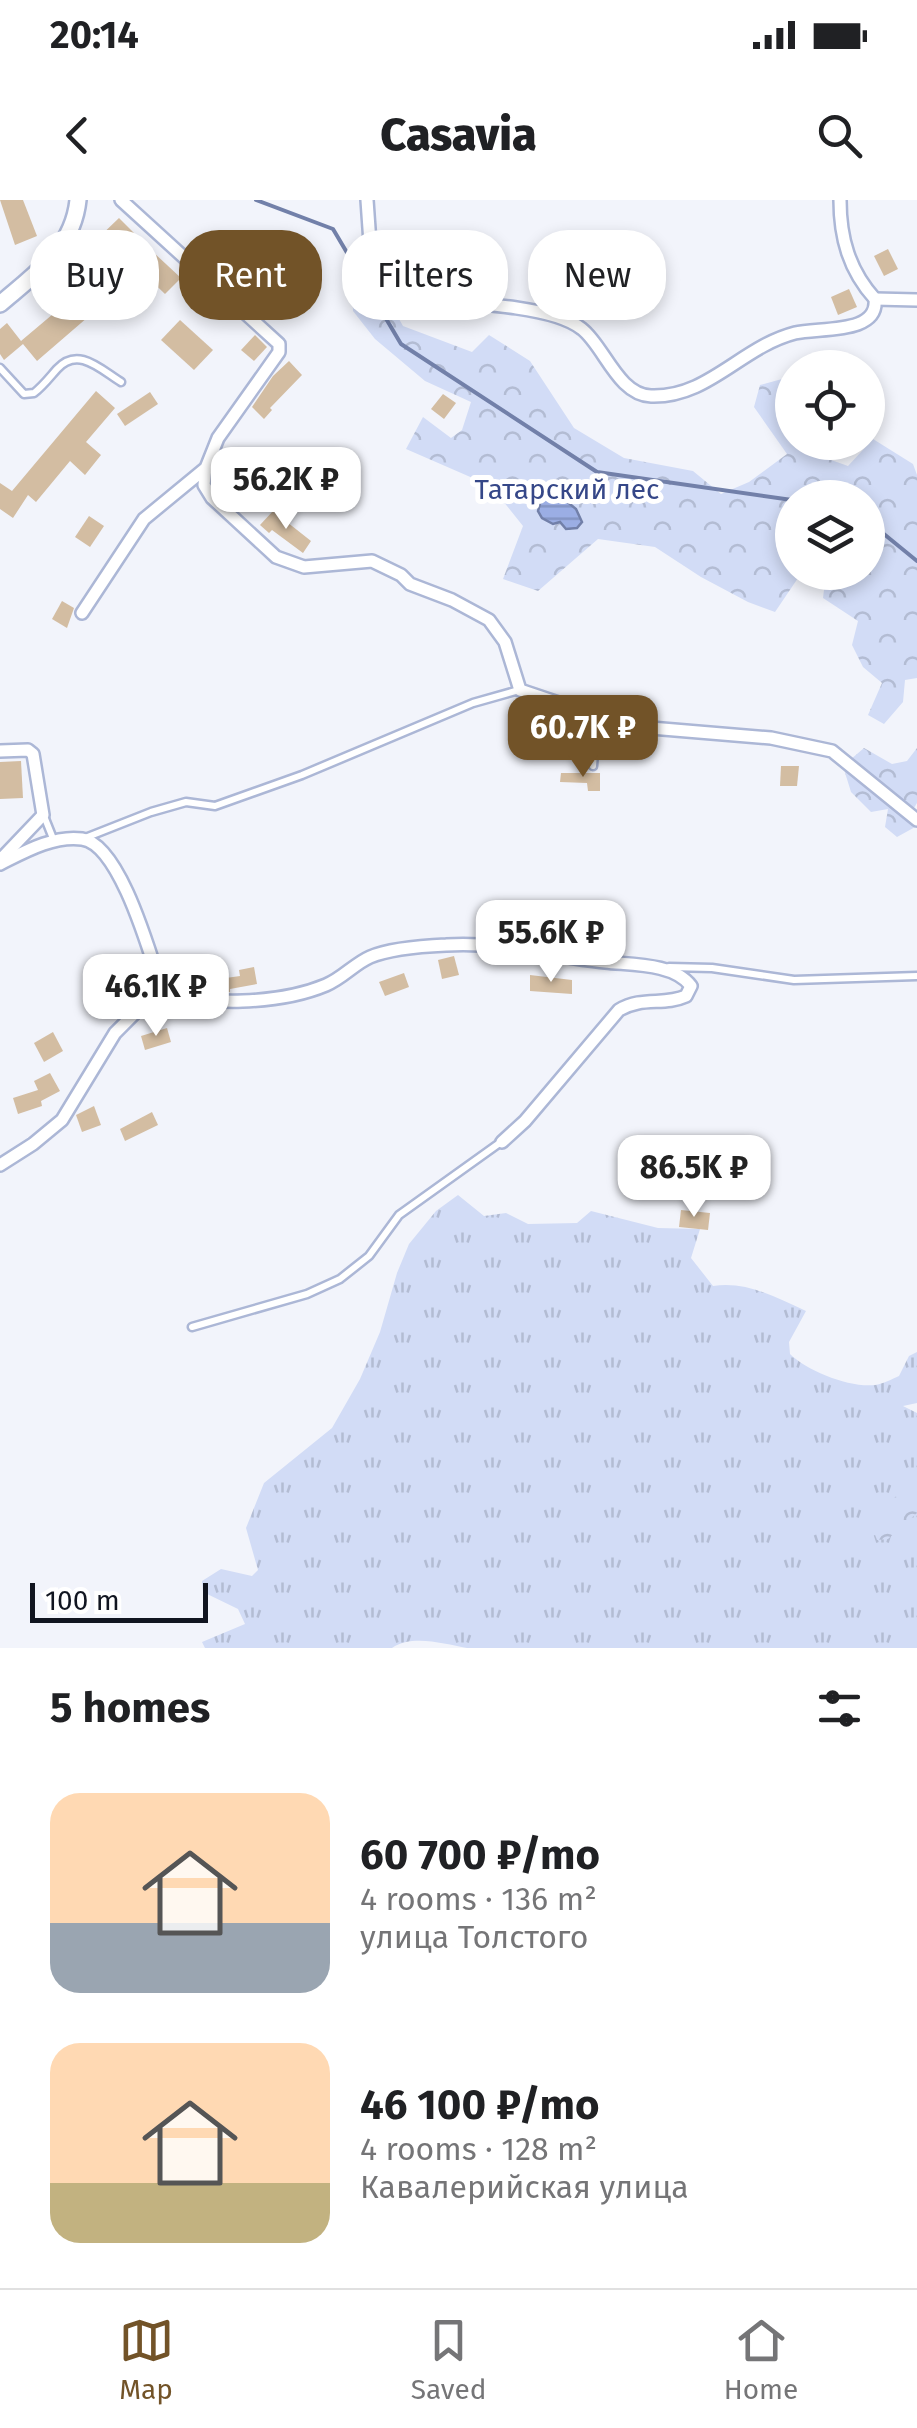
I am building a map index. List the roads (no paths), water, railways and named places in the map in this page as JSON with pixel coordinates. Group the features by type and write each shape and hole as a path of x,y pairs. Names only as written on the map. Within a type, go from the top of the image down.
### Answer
{"street":[{"path":"0,304 46,266 68,239 78,200"},
{"path":"121,200 279,344 280,352 218,438 204,485 212,498 276,557 304,567 372,561 401,575 410,584 489,620 505,642 520,690 627,726 771,738 832,751 917,820"},
{"path":"367,200 371,257 410,300 502,306 555,317 582,328 635,392 648,397 683,392 707,383 744,354 793,334 856,325 875,313 876,299"},
{"path":"840,200 840,232 864,288 876,299 917,300"},
{"path":"82,613 144,519 206,468"},
{"path":"0,751 28,750 34,754 43,814 0,862"},
{"path":"0,862 54,841 84,839 96,844 114,864 162,988 176,996 205,1001 285,996 324,986 372,956 447,944 492,946 653,967 682,976 691,986 691,991 678,1000 646,999 619,1010 525,1121 502,1142"},
{"path":"0,1164 62,1120 115,1033 162,988"}],"lane":[{"path":"0,368 24,394 34,393 59,366 77,358 120,382"},
{"path":"84,839 186,802 215,806 302,775 473,703 520,690"},
{"path":"593,766 597,716"},
{"path":"43,814 54,841"},
{"path":"653,967 712,968 794,980 917,976"},
{"path":"192,1327 307,1294 340,1280 369,1256 398,1215 502,1142"}],"water":[{"path":"559,495 576,509 582,522 577,528 566,529 560,522 553,524 542,518 538,511 541,500"}],"waterway":[{"path":"256,200 333,229 401,344 597,472 775,498"},
{"path":"885,535 917,561"}],"park label":[{"name":"Татарский лес","path":"567,489"}]}
